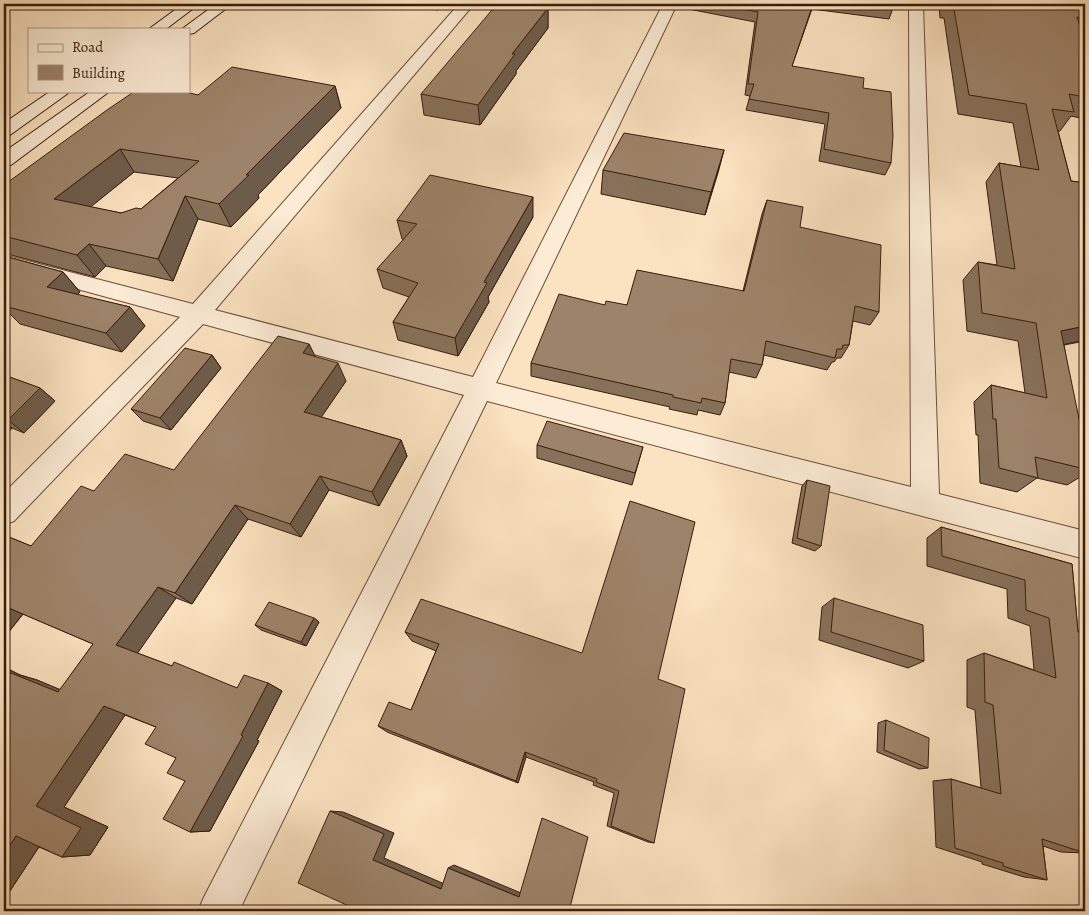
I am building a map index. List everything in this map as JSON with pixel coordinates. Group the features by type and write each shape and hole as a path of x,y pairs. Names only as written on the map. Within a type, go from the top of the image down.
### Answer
{"street":[{"path":"157,28 192,4"},
{"path":"190,29 225,4"},
{"path":"4,512 199,313 467,4"},
{"path":"229,908 480,389 670,4"},
{"path":"916,4 925,503"},
{"path":"4,131 62,92"},
{"path":"4,161 101,92"},
{"path":"4,262 480,389 1085,545"}],"building":[{"path":"497,4 520,4 548,8 512,54 515,54 478,105 421,94"},
{"path":"718,4 813,4 792,66 864,78 863,88 891,92 893,136 891,163 824,149 829,113 749,99 754,84 748,84 758,12"},
{"path":"858,4 893,4 893,8"},
{"path":"953,4 1085,4 1085,18 1077,17 1085,41 1085,97 1069,94 1074,112 1052,109 1071,181 1085,183 1085,326 1061,331 1085,448 1085,469 1035,457 1038,478 999,468 996,419 993,419 991,385 1047,398 1036,323 982,313 978,262 1015,269 999,163 1039,170 1026,104 969,95"},
{"path":"232,67 335,86 219,204 185,196 158,259 89,244 77,255 4,236 4,185 134,92 186,92 198,95","holes":["120,149 199,161 141,209 136,208 121,213 54,199"]},
{"path":"624,133 724,150 711,192 603,170"},
{"path":"430,175 533,197 484,282 487,283 455,338 393,322 418,283 377,269 417,224 397,220"},
{"path":"767,200 803,207 800,227 881,245 879,312 855,306 849,345 843,345 842,349 837,349 835,358 766,341 762,365 731,359 725,403 702,398 701,403 531,363 559,294 605,305 606,301 627,305 637,270 744,291"},
{"path":"4,256 63,272 47,287 130,307 106,333 4,306 6,300 4,299"},
{"path":"278,336 309,344 303,353 338,363 304,412 401,440 372,492 320,476 290,524 235,505 175,593 158,587 116,645 172,666 174,662 237,688 244,675 268,683 241,735 243,736 190,832 163,819 185,781 167,773 176,758 145,744 156,727 104,706 36,806 81,828 62,857 16,836 4,854 4,673 8,676 11,673 58,692 93,644 4,606 4,535 31,546 81,486 94,491 125,454 174,470"},
{"path":"185,348 212,355 160,418 131,409"},
{"path":"4,375 40,388 8,420 4,419"},
{"path":"547,421 643,447 635,473 537,445"},
{"path":"807,480 830,486 821,546 797,538"},
{"path":"630,501 695,522 658,679 685,689 654,843 611,826 619,791 596,782 597,779 525,752 516,781 378,726 389,702 411,710 439,644 405,632 421,599 582,653"},
{"path":"941,527 1072,564 1078,632 1085,634 1085,821 1080,819 1085,853 1042,839 1047,880 1003,866 1003,863 955,848 951,779 1001,794 993,705 985,702 984,653 1056,678 1049,618 1026,610 1025,580 942,556"},
{"path":"834,598 923,625 924,661 831,632"},
{"path":"269,602 314,618 301,642 255,625"},
{"path":"886,720 929,738 928,768 884,750"},
{"path":"330,811 384,834 373,860 441,889 448,868 519,897 542,818 588,837 569,911 360,911 298,883"}]}
